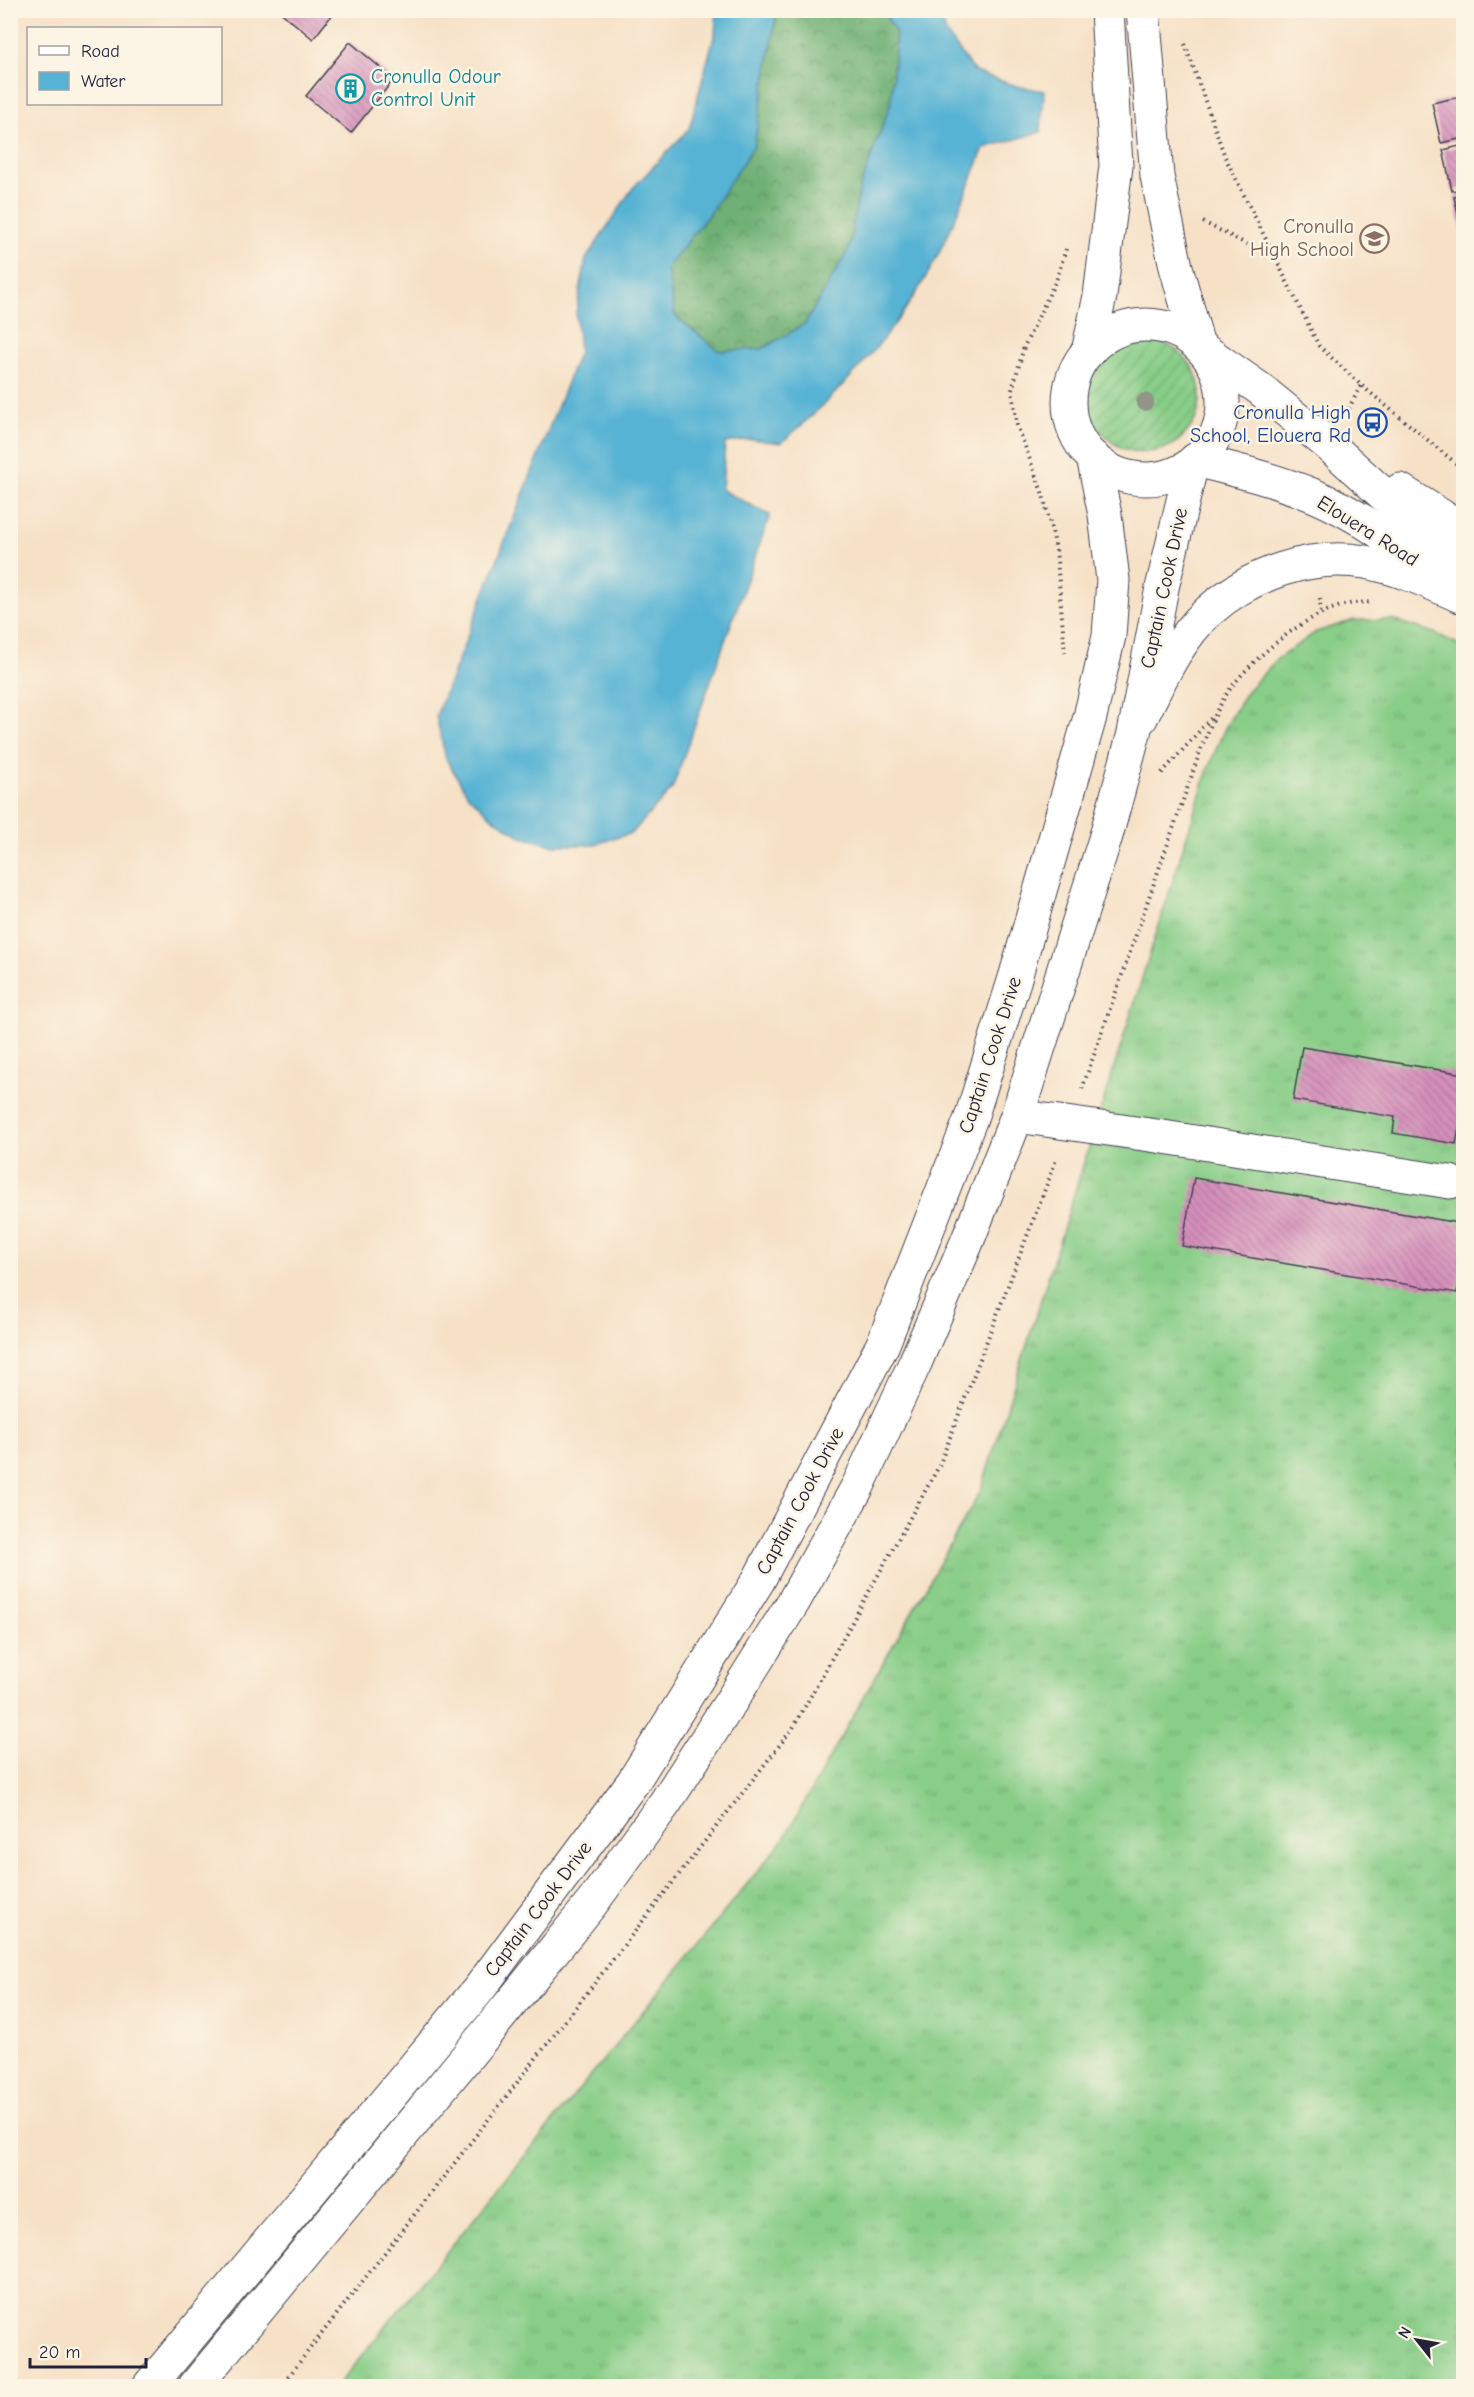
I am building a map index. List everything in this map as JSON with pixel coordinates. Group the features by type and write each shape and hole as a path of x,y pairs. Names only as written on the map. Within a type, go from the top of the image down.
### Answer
{"main road":[{"path":"1107,10 1116,166 1100,296 1088,352 1073,380 1071,412 1078,436 1093,457 1110,470 1141,478 1173,474 1194,462 1211,443 1222,412 1220,379 1201,348 1176,267 1160,194 1143,10"},
{"path":"1088,352 1116,332 1135,326 1149,325 1176,331 1201,348"},
{"name":"Elouera Road","path":"1201,348 1260,389 1330,446 1462,587"},
{"path":"1330,446 1464,530"},
{"name":"Captain Cook Drive","path":"149,2386 479,1989 633,1782 758,1581 883,1344 971,1118 1015,978 1090,717 1109,636 1113,580 1105,515 1093,457"},
{"name":"Elouera Road","path":"1194,462 1243,472 1316,497 1388,539 1423,564 1462,587"},
{"name":"Captain Cook Drive","path":"195,2386 592,1903 665,1803 717,1723 794,1601 858,1486 963,1252 1017,1116 1107,836 1134,733 1162,588 1194,462"},
{"path":"1134,733 1157,684 1181,645 1208,612 1242,587 1276,570 1315,561 1364,562 1462,587"},
{"path":"1017,1116 1450,1182"}],"path":[{"path":"1184,33 1185,45 1225,157 1319,346 1361,385 1464,470"},
{"path":"1195,218 1276,259"},
{"path":"1321,613 1348,604 1378,602"}],"green space":[{"path":"777,11 883,11 896,33 891,102 859,191 849,249 805,324 762,349 719,351 675,316 667,268 709,214 754,146"},
{"path":"1144,340 1165,344 1184,356 1196,375 1200,396 1196,417 1184,436 1165,448 1144,452 1123,448 1104,436 1092,417 1088,396 1092,375 1104,356 1123,344"},
{"path":"1354,620 1393,620 1437,634 1463,647 1463,2386 337,2386 783,1840 981,1490 1208,769 1224,730 1246,692 1277,659 1316,632"}],"water":[{"path":"717,11 777,11 754,146 709,214 667,268 675,316 719,351 762,349 805,324 849,249 859,191 891,102 896,33 883,11 940,11 946,33 975,72 1017,86 1044,91 1041,132 984,148 946,238 918,290 904,312 856,372 820,408 781,443 750,439 725,443 722,490 770,515 672,789 632,833 592,845 553,845 522,837 494,819 468,795 446,759 436,716 579,352 576,313 586,259 632,189 689,129 715,33"}],"building":[{"path":"278,10 336,10 313,39"},
{"name":"Cronulla Odour Control Unit","path":"350,42 394,79 351,133 306,96"},
{"path":"1464,96 1464,138 1441,143 1432,103"},
{"path":"1464,145 1464,188 1452,191 1443,150"},
{"path":"1464,195 1464,234 1463,234 1454,197"},
{"path":"1302,1047 1464,1074 1464,1102 1456,1144 1393,1133 1395,1117 1293,1100"},
{"path":"1194,1178 1464,1224 1464,1257 1457,1293 1182,1246"}],"place":[{"name":"Cronulla Odour Control Unit","path":"350,88"},
{"name":"Cronulla High School","path":"1375,238"},
{"name":"Cronulla High School, Elouera Rd","path":"1372,423"}]}
